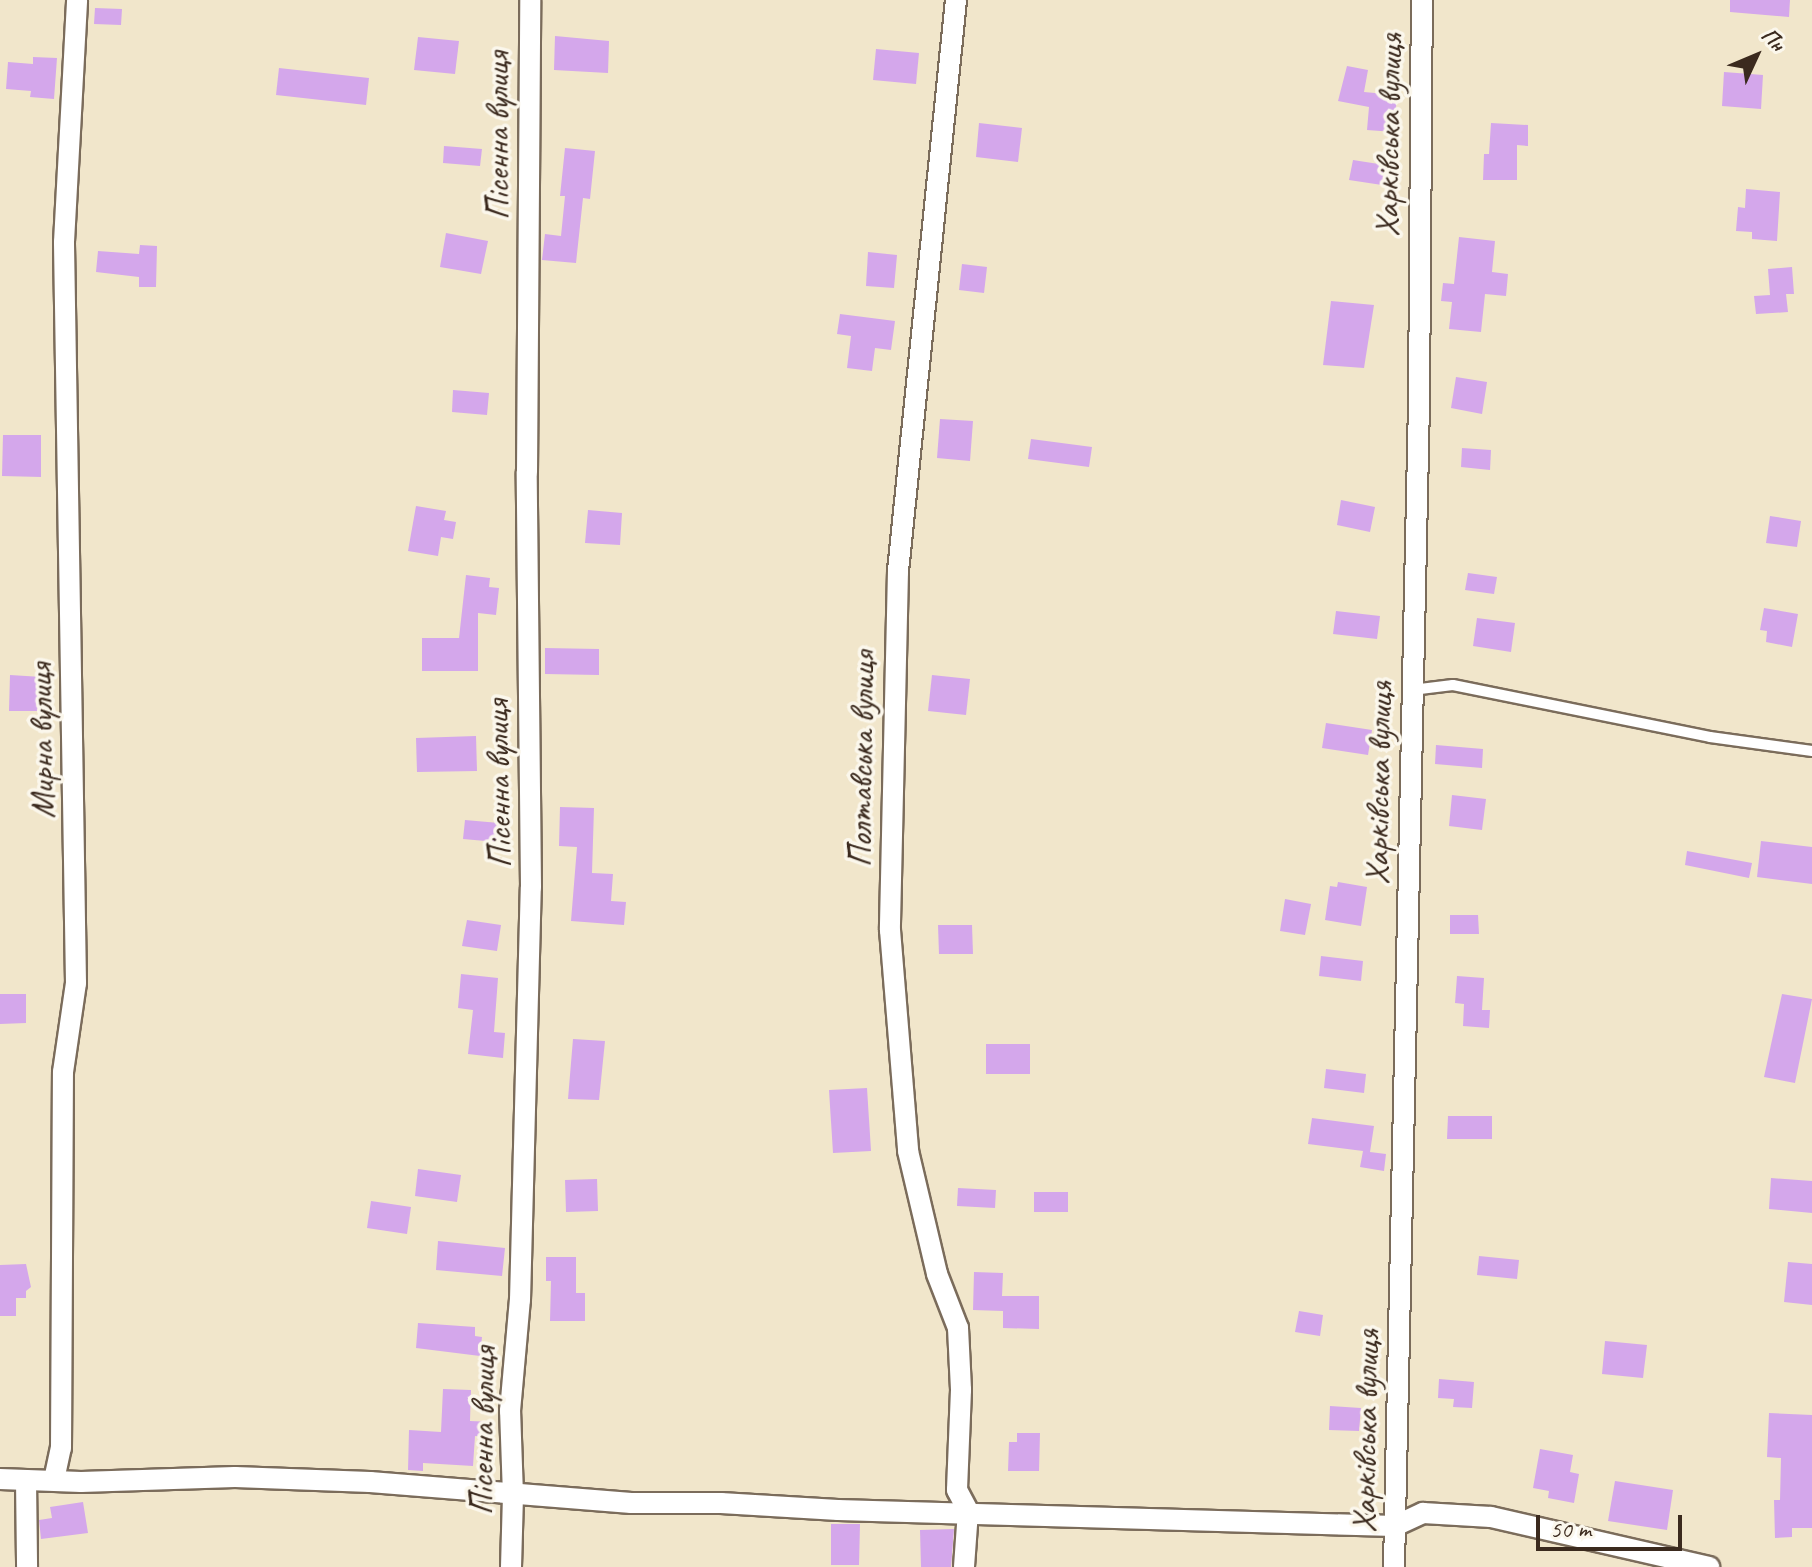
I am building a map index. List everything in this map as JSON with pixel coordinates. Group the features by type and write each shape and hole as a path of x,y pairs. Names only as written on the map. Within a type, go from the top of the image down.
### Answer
{"street":[{"name":"Мирна вулиця","path":"54,1480 61,1448 63,1072 76,983 64,242 77,0"},
{"name":"Пісенна вулиця","path":"511,1567 513,1495 510,1411 520,1300 531,887 527,472 530,0"},
{"name":"Полтавська вулиця","path":"956,0 898,571 890,930 908,1151 937,1274 958,1328 961,1390 957,1490 968,1511 964,1567"},
{"name":"Харківська вулиця","path":"1394,1567 1419,407 1422,0"},
{"path":"0,1479 250,1477 370,1482 631,1503 1395,1526 1423,1513 1491,1517 1709,1567"},
{"path":"26,1480 27,1567"}],"lane":[{"path":"1412,690 1453,685 1710,737 1812,751"}],"building":[{"path":"1730,0 1790,0 1789,17 1730,12"},
{"path":"95,8 122,9 121,25 94,24"},
{"path":"555,36 609,41 608,73 554,70"},
{"path":"418,37 459,41 455,74 414,70"},
{"path":"876,49 919,53 916,84 873,80"},
{"path":"33,57 57,58 54,99 30,97 31,91 6,89 8,62 33,64"},
{"path":"1347,66 1368,70 1364,92 1397,95 1394,132 1367,130 1369,107 1338,101"},
{"path":"279,68 369,78 366,105 276,95"},
{"path":"1724,72 1763,75 1761,109 1722,106"},
{"path":"979,123 1022,128 1018,162 976,157"},
{"path":"1491,123 1528,125 1528,146 1517,145 1517,180 1483,180 1484,154 1489,154"},
{"path":"444,146 482,149 480,166 443,163"},
{"path":"565,148 595,151 590,199 583,198 576,263 542,260 545,234 561,236 565,196 560,196"},
{"path":"1353,160 1385,165 1382,185 1349,180"},
{"path":"1746,189 1780,192 1777,241 1752,239 1752,232 1736,231 1738,207 1745,208"},
{"path":"446,233 488,241 481,274 440,267"},
{"path":"1459,237 1495,241 1492,272 1508,274 1506,296 1485,294 1481,332 1449,329 1452,302 1441,301 1443,283 1454,284"},
{"path":"140,245 157,246 156,287 139,287 139,277 96,272 98,251 139,254"},
{"path":"868,252 897,255 894,288 866,286"},
{"path":"962,264 987,267 984,293 959,290"},
{"path":"1792,267 1794,294 1786,294 1788,312 1756,314 1754,296 1770,295 1768,269"},
{"path":"1331,301 1374,305 1364,368 1323,365"},
{"path":"840,314 895,321 891,350 875,348 872,371 847,368 851,336 837,334"},
{"path":"1456,377 1487,382 1482,414 1451,408"},
{"path":"453,390 489,393 487,415 452,412"},
{"path":"940,419 973,421 970,461 937,458"},
{"path":"3,435 41,435 41,477 2,476"},
{"path":"1031,439 1092,447 1089,467 1028,459"},
{"path":"1462,448 1491,450 1490,470 1461,467"},
{"path":"1341,500 1375,507 1370,532 1337,525"},
{"path":"416,506 446,511 444,520 456,522 453,539 441,537 438,556 408,551"},
{"path":"588,510 622,513 620,545 585,543"},
{"path":"1770,516 1801,521 1797,547 1766,543"},
{"path":"1468,573 1497,577 1494,594 1465,590"},
{"path":"466,575 490,578 489,587 499,588 496,615 478,613 478,671 422,671 422,638 459,638"},
{"path":"1764,608 1798,614 1792,647 1766,642 1767,631 1760,630"},
{"path":"1336,611 1380,616 1377,639 1333,634"},
{"path":"1477,618 1515,623 1511,652 1473,646"},
{"path":"545,648 599,649 599,675 545,674"},
{"path":"10,675 42,677 41,711 9,711"},
{"path":"932,675 970,679 966,715 928,711"},
{"path":"1326,723 1372,730 1368,755 1322,748"},
{"path":"476,736 477,771 417,772 416,738"},
{"path":"1436,745 1483,749 1482,768 1435,764"},
{"path":"1452,795 1486,799 1482,830 1449,826"},
{"path":"560,807 594,808 592,873 613,874 611,901 626,902 624,925 571,921 577,847 559,846"},
{"path":"465,820 499,823 497,842 463,839"},
{"path":"1761,841 1812,847 1812,884 1757,877"},
{"path":"1687,851 1752,863 1749,878 1685,865"},
{"path":"1338,882 1367,887 1361,926 1325,920 1330,886 1337,887"},
{"path":"1285,899 1311,904 1305,935 1280,931"},
{"path":"1450,915 1478,915 1479,934 1450,934"},
{"path":"467,920 501,925 497,951 462,946"},
{"path":"938,925 972,925 973,954 939,954"},
{"path":"1321,956 1363,961 1361,981 1319,976"},
{"path":"461,974 498,978 494,1032 505,1033 503,1058 468,1054 473,1010 458,1008"},
{"path":"1457,976 1484,978 1482,1010 1490,1010 1489,1028 1463,1026 1464,1004 1455,1003"},
{"path":"0,994 26,994 26,1023 0,1024"},
{"path":"1782,994 1812,999 1795,1083 1764,1077"},
{"path":"573,1039 605,1041 599,1100 568,1099"},
{"path":"986,1044 1030,1044 1030,1074 986,1074"},
{"path":"1326,1069 1366,1074 1364,1093 1324,1088"},
{"path":"867,1088 871,1151 833,1153 829,1090"},
{"path":"1448,1116 1492,1116 1492,1139 1447,1139"},
{"path":"1312,1118 1374,1126 1370,1152 1386,1154 1384,1171 1360,1167 1363,1151 1308,1144"},
{"path":"418,1169 461,1175 457,1202 415,1196"},
{"path":"1771,1178 1812,1181 1812,1213 1769,1209"},
{"path":"597,1179 598,1211 566,1212 565,1180"},
{"path":"958,1188 996,1190 995,1208 957,1206"},
{"path":"1034,1192 1068,1192 1068,1212 1034,1212"},
{"path":"371,1201 411,1207 407,1234 367,1228"},
{"path":"438,1241 505,1248 502,1276 436,1270"},
{"path":"1479,1256 1519,1260 1517,1279 1477,1275"},
{"path":"546,1257 576,1257 576,1293 585,1293 585,1321 550,1321 551,1281 546,1281"},
{"path":"1788,1262 1812,1264 1812,1305 1784,1302"},
{"path":"26,1264 31,1287 26,1291 26,1298 16,1298 16,1316 0,1316 0,1265"},
{"path":"974,1272 1003,1273 1002,1296 1039,1296 1039,1329 1003,1328 1003,1311 973,1310"},
{"path":"1299,1311 1323,1315 1320,1336 1295,1332"},
{"path":"418,1323 475,1327 475,1336 482,1337 480,1356 416,1348"},
{"path":"1605,1341 1647,1345 1643,1378 1602,1374"},
{"path":"1439,1379 1474,1382 1472,1408 1453,1407 1454,1399 1438,1398"},
{"path":"443,1389 471,1390 470,1421 494,1422 493,1438 475,1436 473,1466 423,1463 423,1471 408,1470 409,1430 441,1432"},
{"path":"1330,1406 1361,1408 1359,1431 1329,1430"},
{"path":"1769,1413 1812,1415 1812,1528 1792,1528 1792,1537 1775,1538 1774,1500 1780,1500 1781,1458 1767,1457"},
{"path":"1017,1433 1040,1433 1039,1471 1008,1471 1009,1442 1017,1442"},
{"path":"1540,1449 1573,1455 1570,1472 1579,1474 1574,1503 1548,1498 1549,1491 1533,1488"},
{"path":"1615,1481 1673,1490 1667,1530 1608,1521"},
{"path":"83,1502 88,1533 41,1539 39,1520 52,1518 50,1507"},
{"path":"831,1524 860,1524 859,1565 831,1565"},
{"path":"954,1529 951,1567 921,1567 920,1530"}]}
